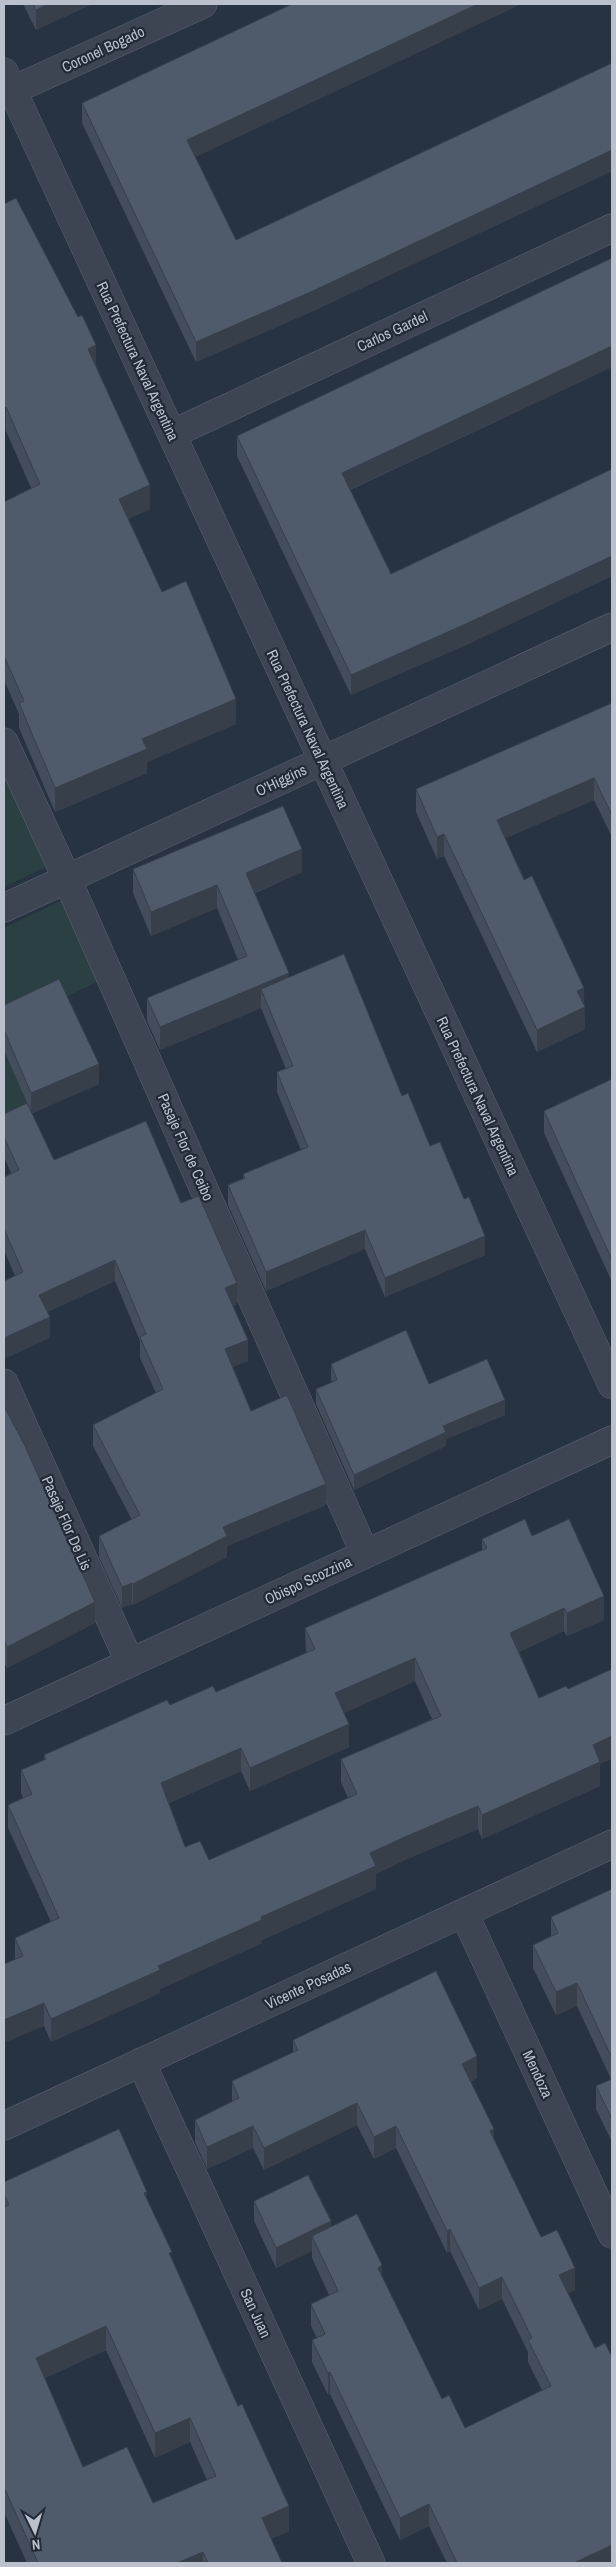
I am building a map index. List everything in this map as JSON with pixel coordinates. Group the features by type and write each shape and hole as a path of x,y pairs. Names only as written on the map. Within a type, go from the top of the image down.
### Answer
{"street":[{"name":"Coronel Bogado","path":"7,86 203,4"},
{"name":"Rua Prefectura Naval Argentina","path":"7,86 172,434 612,1385"},
{"name":"Carlos Gardel","path":"172,434 612,228"},
{"name":"O'Higgins","path":"4,908 612,627"},
{"name":"Pasaje Flor de Ceibo","path":"4,742 67,879 365,1554"},
{"name":"Pasaje Flor De Lis","path":"4,1383 130,1663"},
{"name":"Obispo Scozzina","path":"4,1721 612,1440"},
{"name":"Vicente Posadas","path":"4,2126 612,1844"},
{"name":"Mendoza","path":"464,1913 612,2234"},
{"name":"San Juan","path":"141,2062 371,2563"}],"green space":[{"path":"4,752 56,862 4,887"},
{"path":"65,899 103,979 4,1026 4,928"},
{"path":"4,1045 31,1114 4,1126"}],"building":[{"path":"33,4 48,4 36,10"},
{"path":"292,4 478,4 187,140 236,240 612,63 612,150 313,291 196,342 82,103"},
{"path":"16,198 78,317 82,315 96,345 88,349 150,485 119,499 162,592 186,581 236,699 142,739 147,749 55,788 19,703 24,701 4,656 4,502 40,484 6,407 4,408 4,204"},
{"path":"612,258 612,346 342,473 391,574 612,469 612,556 351,675 237,436"},
{"path":"612,703 612,815 594,778 497,820 524,880 532,876 584,988 577,991 585,1007 537,1030 444,834 437,837 416,789"},
{"path":"283,806 302,849 246,873 289,973 160,1027 147,998 247,956 217,885 151,912 133,869"},
{"path":"344,954 402,1096 408,1093 430,1146 440,1142 464,1199 469,1197 485,1236 385,1278 365,1230 266,1272 228,1185 245,1178 243,1174 308,1147 277,1072 293,1066 261,989"},
{"path":"59,979 99,1064 31,1093 4,1030 4,1005"},
{"path":"612,1079 612,1260 544,1111"},
{"path":"27,1103 54,1160 146,1121 181,1203 199,1196 237,1283 225,1288 248,1340 225,1349 251,1411 287,1395 326,1484 223,1527 227,1536 133,1584 122,1587 99,1536 140,1515 93,1425 163,1389 140,1337 146,1334 115,1260 39,1295 50,1317 4,1338 4,1281 23,1272 4,1229 4,1177 19,1170 4,1137 4,1114"},
{"path":"406,1330 429,1384 487,1359 505,1400 443,1426 446,1432 354,1475 316,1389 337,1380 331,1364"},
{"path":"4,1406 24,1444 95,1602 7,1647 4,1641"},
{"path":"525,1519 532,1536 569,1519 604,1596 567,1613 564,1608 510,1633 539,1698 566,1686 568,1689 612,1669 612,1736 593,1745 600,1762 482,1815 478,1806 370,1853 376,1866 261,1917 262,1920 158,1966 160,1970 51,2019 44,2003 4,2020 4,1964 23,1956 15,1938 59,1918 8,1805 32,1794 21,1770 46,1759 44,1755 167,1700 170,1705 213,1686 216,1692 315,1649 305,1628 487,1548 482,1539","holes":["415,1658 441,1716 341,1759 357,1794 209,1860 200,1841 185,1847 161,1783 241,1748 250,1768 349,1724 335,1693"]},
{"path":"612,1889 612,2058 577,1983 556,1992 533,1945 558,1933 551,1917"},
{"path":"436,1971 477,2056 462,2064 494,2129 490,2131 541,2237 557,2230 575,2268 559,2275 595,2348 605,2343 612,2357 612,2545 574,2563 457,2563 429,2504 400,2518 330,2372 328,2373 312,2340 325,2334 311,2304 338,2291 312,2236 357,2214 382,2265 378,2268 442,2399 449,2395 465,2428 551,2386 528,2340 532,2338 502,2277 479,2288 450,2229 447,2231 396,2126 374,2137 357,2103 264,2148 253,2126 207,2147 195,2120 239,2098 232,2081 298,2050 293,2040"},
{"path":"612,2079 612,2119 596,2086"},
{"path":"119,2129 147,2192 144,2193 172,2252 169,2253 238,2406 242,2404 289,2506 262,2518 282,2563 208,2563 203,2552 177,2563 38,2563 4,2487 4,2207 9,2205 4,2194 4,2182","holes":["106,2326 155,2433 190,2418 216,2476 153,2503 127,2447 83,2467 36,2358"]},
{"path":"308,2175 331,2221 276,2248 254,2201"}]}
